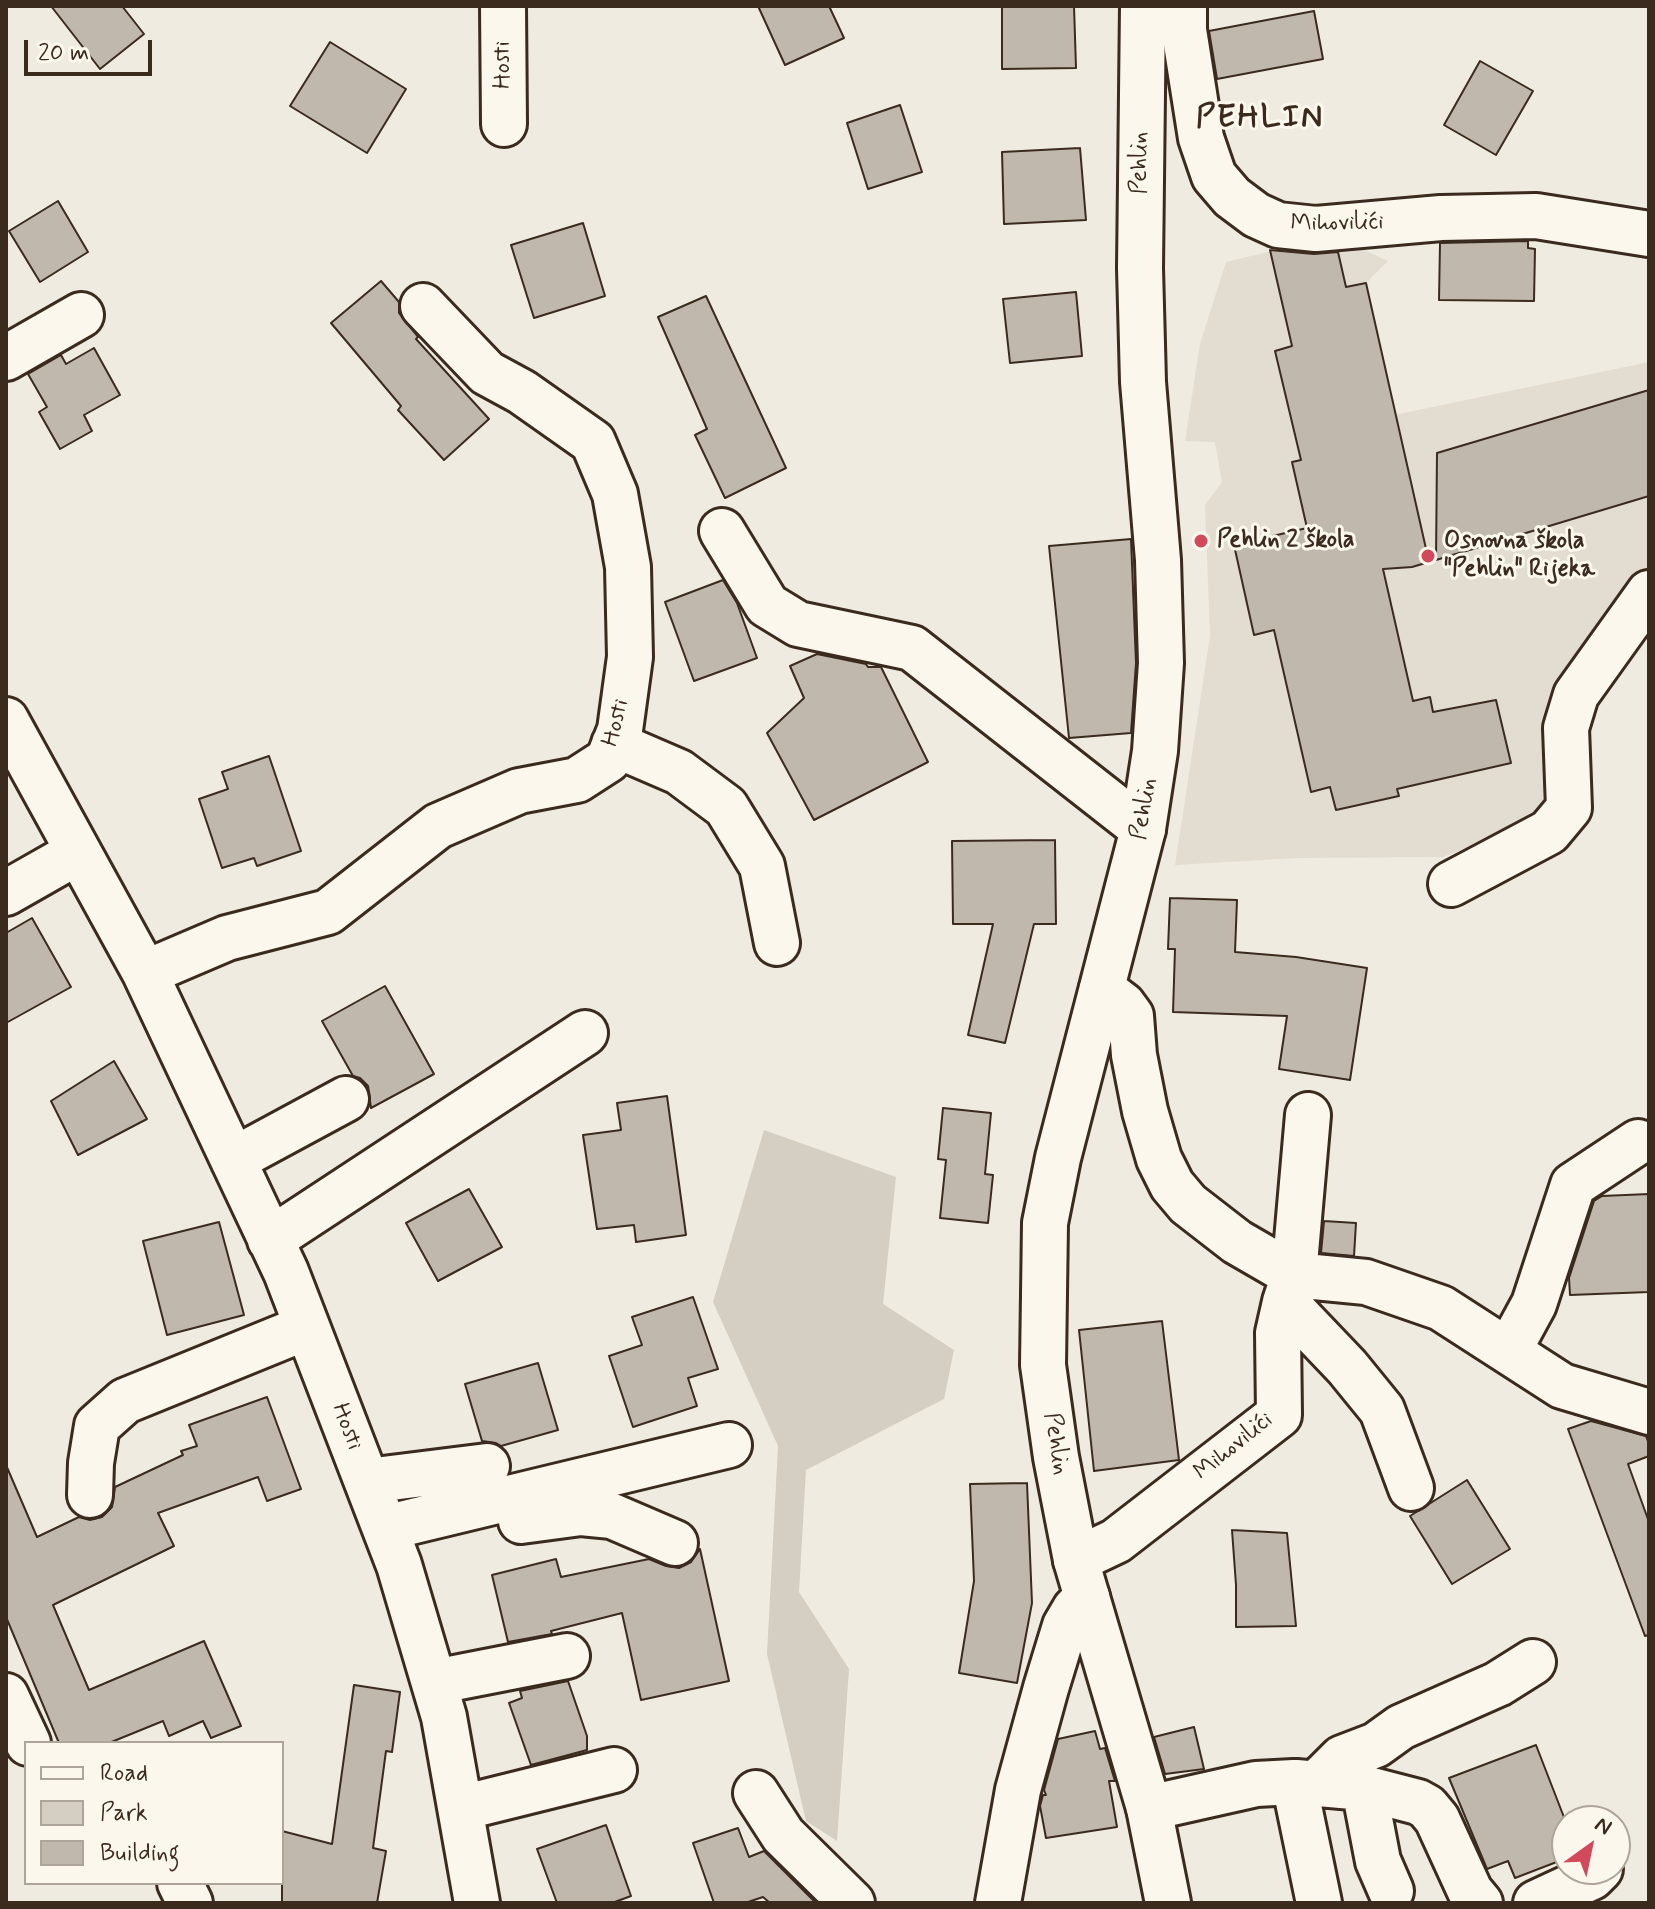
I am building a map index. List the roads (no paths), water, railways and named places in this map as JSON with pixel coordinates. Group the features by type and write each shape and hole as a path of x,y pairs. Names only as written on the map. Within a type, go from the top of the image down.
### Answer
{"street":[{"name":"Hosti","path":"503,6 504,124"},
{"name":"Pehlin","path":"1143,6 1140,268 1143,382 1158,560 1161,663 1155,751 1143,829 1058,1158 1045,1223 1043,1365 1056,1457 1082,1578 1149,1808 1168,1903"},
{"name":"Mihovilići","path":"1184,6 1190,76 1201,138 1209,163 1214,176 1232,197 1256,215 1278,225 1316,229 1441,218 1536,216 1649,234"},
{"name":"Hosti","path":"145,973 227,938 328,912 438,826 519,791 577,780 608,760 620,730 630,657 628,567 615,494 593,442 522,392 487,373 423,306"},
{"path":"6,358 81,315"},
{"path":"722,531 767,605 798,624 912,648 1143,829"},
{"path":"1451,884 1549,832 1569,808 1566,728 1576,695 1649,593"},
{"name":"Hosti","path":"6,720 145,973 270,1240 307,1327 389,1539 434,1682 444,1717 477,1903"},
{"path":"614,744 679,772 726,807 762,866 777,943"},
{"path":"6,893 78,852"},
{"path":"1102,989 1123,1005 1131,1016 1134,1055 1145,1111 1159,1159 1172,1185 1188,1204 1290,1288 1382,1410 1411,1488"},
{"path":"270,1240 585,1033"},
{"path":"233,1160 346,1099"},
{"name":"Mihovilići","path":"1082,1578 1116,1541 1279,1415 1278,1333 1290,1288 1308,1115"},
{"path":"1509,1350 1534,1304 1573,1185 1638,1142"},
{"path":"1290,1288 1366,1282 1441,1308 1562,1386 1649,1412"},
{"path":"90,1495 97,1426 125,1401 307,1327"},
{"path":"389,1539 729,1445"},
{"path":"367,1481 487,1466"},
{"path":"389,1539 581,1513 612,1516 675,1543"},
{"path":"998,1903 1018,1790 1046,1688 1065,1626 1075,1609 1082,1578"},
{"path":"434,1682 567,1656"},
{"path":"1306,1783 1342,1758 1376,1745 1401,1727 1498,1684 1533,1662"},
{"path":"6,1696 27,1741"},
{"path":"461,1808 614,1770"},
{"path":"1149,1808 1256,1784 1306,1783 1364,1788 1418,1802 1437,1819 1470,1891 1480,1903"},
{"path":"1306,1783 1319,1903"},
{"path":"1364,1788 1378,1861 1391,1891"},
{"path":"756,1793 783,1835 852,1903"},
{"path":"181,1885 190,1903"},
{"path":"1536,1903 1575,1885"}],"place":[{"name":"Pehlin 2 škola","path":"1201,541"},
{"name":"Osnovna škola \"Pehlin\" Rijeka","path":"1428,556"}],"district":[{"name":"PEHLIN","path":"1260,119"}]}
